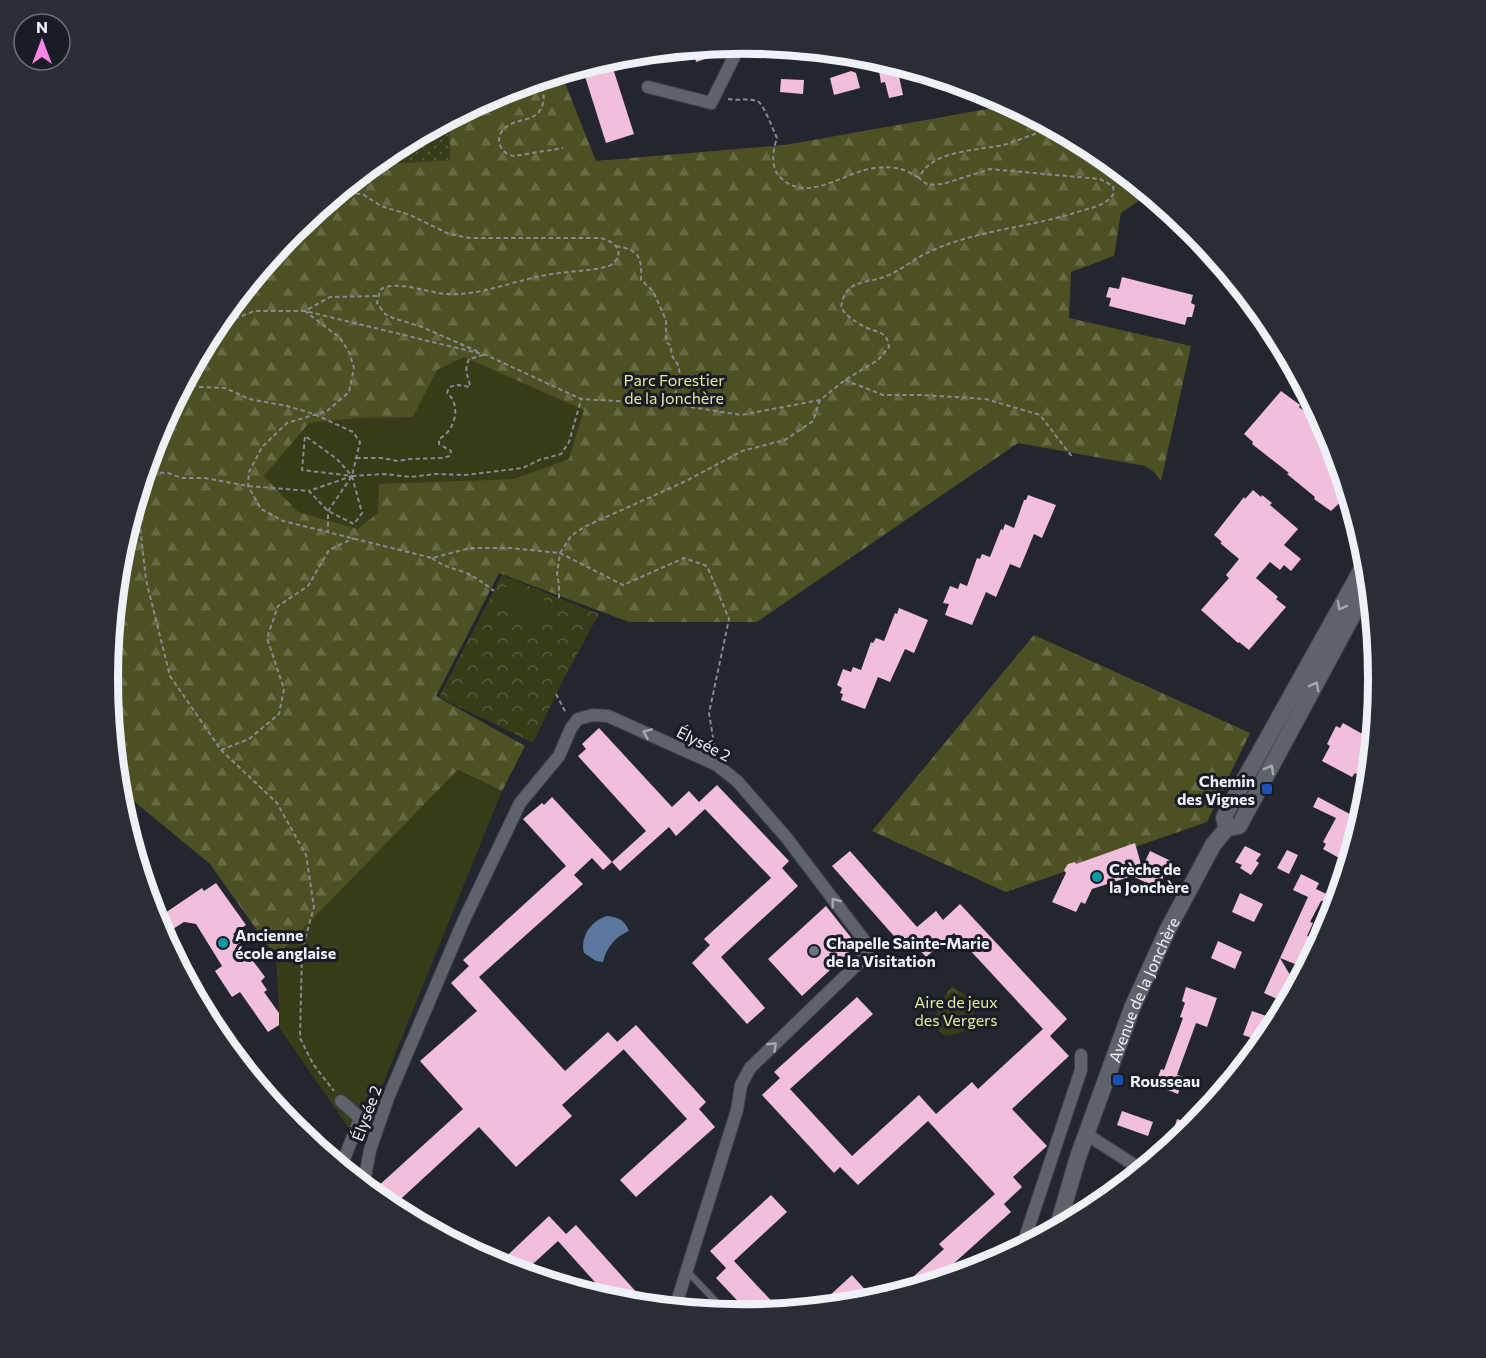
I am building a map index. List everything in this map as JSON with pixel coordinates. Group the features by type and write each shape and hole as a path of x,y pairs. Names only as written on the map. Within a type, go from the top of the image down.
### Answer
{"street":[{"path":"648,87 711,104 735,54"},
{"name":"Avenue de la Jonchère","path":"1227,828 1224,818 1228,809 1359,574"},
{"name":"Avenue de la Jonchère","path":"1059,1217 1086,1134 1132,1008 1180,908 1213,845 1227,828 1239,826 1363,596"},
{"name":"Élysée 2","path":"365,1177 370,1150 388,1098 463,922 520,803 559,756 578,719 593,715 608,716 717,765 737,781 786,837 867,944 867,955 750,1068 741,1084 737,1110 677,1301"},
{"path":"1026,1236 1081,1070 1081,1055"},
{"path":"341,1101 360,1118 344,1159"},
{"path":"1086,1134 1135,1165"}],"lane":[{"path":"686,1270 718,1303"}],"path":[{"path":"541,87 544,96 539,114 504,128 500,134 499,143 507,155 514,156 563,148"},
{"path":"616,246 618,255 616,262 598,269 540,276 468,294 444,294 406,287 385,286 377,296 380,308 393,318 422,327 581,399 672,404 741,415 820,400 844,380 878,360 889,347 888,340 882,331 867,328 847,315 841,308 843,295 849,288 864,281 888,275 929,251 973,237 1098,206 1111,199 1114,192 1113,186 1100,180 990,169 943,184 928,185 904,168 874,168 811,189 788,186 775,172 773,151 777,138 762,104 756,100 738,101 715,96"},
{"path":"919,178 923,169 936,159 1006,144 1042,131"},
{"path":"352,192 364,195 381,206 410,215 449,234 470,238 600,238 636,252 641,261 641,280 653,291 666,320 666,342 671,346 671,356 679,367 679,379 672,404"},
{"path":"305,311 330,297 377,296"},
{"path":"232,320 254,311 305,311 486,355"},
{"path":"305,311 340,338 349,352 354,368 349,392 327,411 287,423 262,447 249,472 248,486 261,509 283,520 432,558 443,566 479,579 494,591"},
{"path":"356,458 382,458 398,461 450,456 451,451 439,444 439,439 446,436 453,424 455,409 453,398 447,393 449,387 458,385 470,387 465,367 469,359 486,355"},
{"path":"844,380 883,395 986,399 1040,416 1073,458"},
{"path":"192,384 225,388 249,399 287,406 314,414 353,432 360,442 352,476 328,511 328,532"},
{"path":"309,491 328,511 354,524 362,513 352,476 337,459 305,436 302,470 352,476 385,474 410,477 435,474 465,475 523,468 539,460 561,454 569,442 581,399"},
{"path":"559,598 556,574 560,553 571,536 584,527 686,481 742,451 785,440 813,421 820,400"},
{"path":"153,473 182,478 205,478 248,486 309,491 352,476"},
{"path":"139,517 146,580 170,676 221,750 277,803 306,855 314,907 302,950 300,1038 313,1064 341,1101"},
{"path":"221,750 249,739 279,714 284,689 267,638 278,606 308,586 329,550 354,538"},
{"path":"432,558 470,548 511,548 560,553 623,585 684,558 707,566 729,619 709,713 717,765"},
{"path":"556,694 574,724"}],"green space":[{"name":"Parc Forestier de la Jonchère","path":"564,80 596,161 785,145 995,108 1056,138 1090,159 1142,199 1121,213 1114,256 1071,272 1069,318 1191,346 1161,481 1145,466 1018,443 757,622 629,622 499,573 436,696 525,746 502,791 458,770 276,957 210,864 130,798 119,720 118,679 123,597 130,557 151,478 182,403 223,332 247,299 301,237 331,209 389,164 450,160 449,128 504,102"},
{"path":"449,128 450,160 389,164"},
{"path":"464,357 584,410 569,459 514,479 379,484 378,513 358,529 298,512 264,476 309,423 358,418 413,417 437,370"},
{"path":"502,575 599,614 562,682 533,743 439,697"},
{"path":"507,585 552,604 543,625 498,606"},
{"path":"1034,635 1250,733 1207,822 1006,892 872,831"},
{"path":"458,770 502,791 359,1143 280,1029 276,957"},
{"name":"Aire de jeux des Vergers","path":"952,986 977,999 972,1018 963,1032 946,1036 940,1031 936,1018 943,998"}],"water":[{"path":"607,916 621,920 629,931 612,943 603,962 596,961 584,953 585,935 596,921"}],"building":[{"path":"719,55 696,62 695,56"},
{"path":"613,68 634,134 606,143 584,74"},
{"path":"851,71 856,73 860,88 834,95 830,78"},
{"path":"879,71 898,74 903,95 889,98 885,82 881,83"},
{"path":"781,79 804,80 803,94 780,92"},
{"path":"1122,277 1193,295 1191,303 1195,305 1192,317 1187,317 1185,325 1109,306 1111,298 1106,297 1109,287 1119,289"},
{"path":"1281,391 1300,405 1299,407 1310,416 1342,501 1331,511 1314,499 1315,497 1252,444 1253,442 1244,434"},
{"path":"1253,490 1272,503 1270,505 1298,529 1284,545 1301,559 1291,571 1284,565 1280,570 1270,562 1256,578 1286,607 1249,650 1201,610 1229,578 1226,575 1239,559 1214,535 1244,497 1245,499"},
{"path":"1028,495 1056,505 1042,538 1034,534 1020,568 1010,564 996,597 986,592 972,625 945,615 949,604 943,603 950,586 958,589 960,583 967,586 977,558 980,559 982,554 990,557 1005,524 1014,528"},
{"path":"899,608 928,620 914,653 905,649 890,682 878,677 865,709 841,700 842,688 837,685 843,669 851,672 853,667 861,670 871,642 873,643 876,638 884,641"},
{"path":"1343,723 1365,736 1359,775 1355,773 1352,777 1322,761 1330,746 1327,744 1336,726 1340,728"},
{"path":"599,728 672,807 689,791 699,802 717,785 789,861 782,868 798,886 721,957 765,1008 747,1024 692,963 710,945 704,939 771,878 705,809 676,836 669,827 620,871 612,862 646,831 578,756 586,749 582,744"},
{"path":"552,797 612,862 603,870 592,858 574,875 583,884 479,977 565,1071 608,1032 624,1049 562,1105 572,1116 516,1167 479,1127 399,1201 378,1186 463,1109 420,1061 477,1011 451,983 469,966 463,960 566,866 523,819 542,803 544,805"},
{"path":"1318,797 1353,816 1341,859 1323,849 1326,844 1323,842 1336,818 1313,807"},
{"name":"Crèche de la Jonchère","path":"1135,843 1142,868 1150,851 1171,861 1158,888 1132,876 1092,889 1085,904 1081,902 1076,912 1052,902 1068,864 1075,862 1076,864"},
{"path":"1245,846 1261,854 1256,861 1259,863 1251,875 1240,868 1242,865 1235,862"},
{"path":"1287,850 1298,855 1289,874 1277,868"},
{"path":"850,851 917,927 936,911 943,920 960,904 1067,1019 1050,1036 1069,1056 1012,1109 1047,1146 1013,1177 1022,1187 1004,1204 1011,1212 952,1265 954,1267 916,1280 913,1277 944,1249 939,1244 995,1194 928,1121 858,1185 840,1167 834,1173 762,1095 780,1078 774,1072 857,997 873,1014 790,1089 852,1156 919,1095 936,1114 972,1082 978,1089 1043,1029 954,933 926,957 908,937 901,944 832,866"},
{"path":"1301,874 1319,883 1316,889 1329,895 1327,900 1321,901 1310,922 1313,923 1307,936 1311,938 1298,965 1280,958 1308,897 1293,890"},
{"name":"Ancienne école anglaise","path":"216,883 246,925 233,934 265,977 261,981 267,990 264,992 279,1013 279,1025 268,1032 240,992 232,997 215,971 222,966 196,924 184,922 171,929 165,913 202,888 204,891"},
{"path":"1240,893 1263,904 1254,922 1232,912"},
{"name":"Chapelle Sainte-Marie de la Visitation","path":"826,906 857,945 802,996 768,959"},
{"path":"1218,941 1242,952 1235,969 1211,958"},
{"path":"1280,958 1292,978 1286,988 1284,987 1279,1000 1264,993"},
{"path":"1186,987 1217,998 1207,1027 1196,1023 1177,1075 1183,1077 1178,1094 1155,1085 1161,1069 1164,1070 1183,1018 1180,1017 1185,1003 1182,1001"},
{"path":"1252,1011 1269,1017 1254,1039 1243,1035"},
{"path":"636,1025 706,1102 699,1109 715,1127 636,1197 620,1180 687,1119 617,1042"},
{"path":"1122,1111 1153,1122 1148,1136 1117,1125"},
{"path":"1177,1119 1184,1121 1173,1132"},
{"path":"771,1195 787,1212 734,1261 774,1303 740,1304 716,1278 726,1268 710,1251"},
{"path":"549,1216 566,1234 576,1225 639,1295 599,1287 558,1241 530,1266 506,1257"},
{"path":"852,1275 867,1292 865,1292 826,1299"}],"place":[{"name":"Chemin des Vignes","path":"1267,789"},
{"name":"Crèche de la Jonchère","path":"1097,877"},
{"name":"Ancienne école anglaise","path":"223,943"},
{"name":"Chapelle Sainte-Marie de la Visitation","path":"814,951"},
{"name":"Rousseau","path":"1118,1080"}]}
